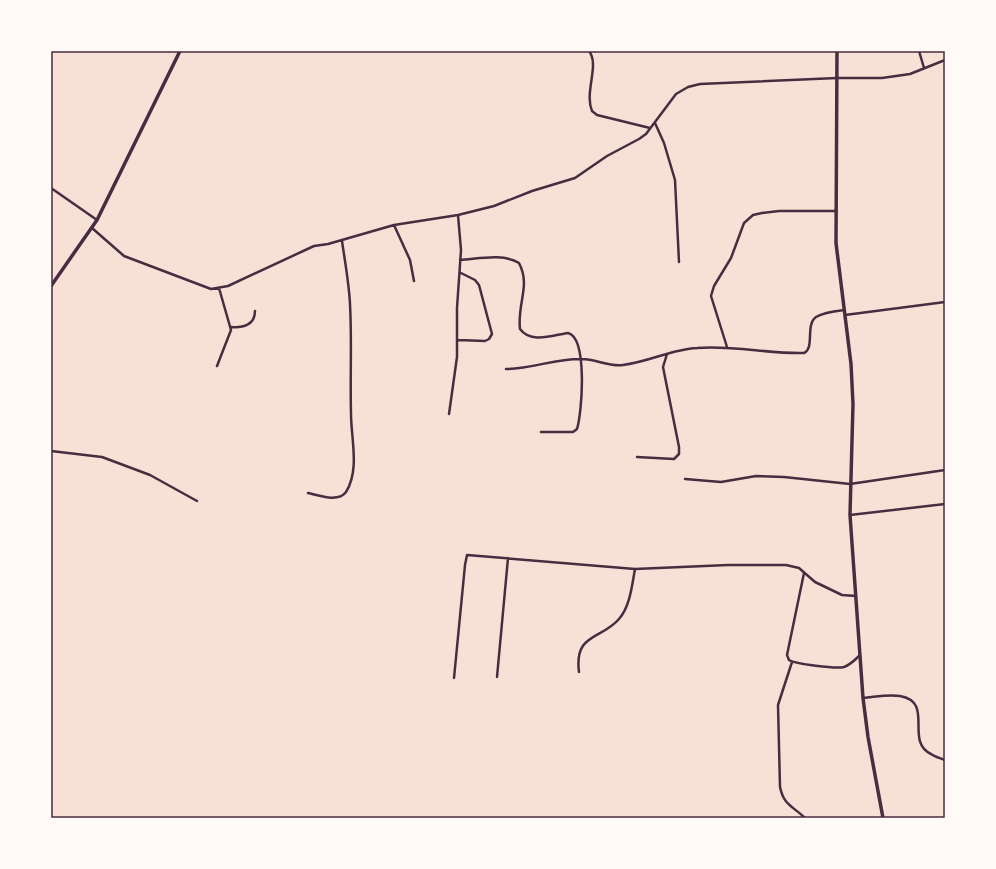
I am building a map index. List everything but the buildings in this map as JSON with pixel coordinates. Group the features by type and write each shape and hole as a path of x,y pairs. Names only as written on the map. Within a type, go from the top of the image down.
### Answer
{"street":[{"path":"51,286 97,220 180,51"},
{"path":"589,51 594,60 589,93 592,111 597,115 650,128"},
{"path":"837,51 836,243 851,364 852,404 850,516 863,698 868,737 883,818"},
{"path":"919,51 924,68"},
{"path":"92,228 124,256 211,289 219,288 228,286 305,250 394,225 458,215 504,203 532,191 575,178 607,156 639,139 650,128 670,101 688,87 700,84 897,76 945,60"},
{"path":"654,123 664,143 675,180 679,262"},
{"path":"51,188 97,220"},
{"path":"727,346 711,296 714,286 731,258 744,222 753,215 779,210 837,211"},
{"path":"450,414 458,340 457,308 461,273 458,215"},
{"path":"394,225 410,260 414,281"},
{"path":"308,493 335,498 342,495 345,492 351,478 353,465 351,424 350,304 342,240"},
{"path":"460,260 506,258 519,263 524,272 525,282 520,304 520,329 525,334 537,337 571,334 575,338 581,359 583,389 577,429 573,432 541,432"},
{"path":"458,340 485,341 490,339 492,334 479,285 475,280 461,273"},
{"path":"217,366 231,327 222,303 219,288"},
{"path":"845,315 945,302"},
{"path":"506,369 521,369 581,359 619,366 687,348 727,346 804,353 808,348 811,325 814,319 822,314 844,310"},
{"path":"231,327 243,327 248,325 253,321 255,311"},
{"path":"636,457 674,459 679,454 680,447 664,367 667,354"},
{"path":"51,451 102,457 150,475 198,501"},
{"path":"685,479 721,482 756,476 784,477 850,484 945,470"},
{"path":"850,516 945,504"},
{"path":"454,678 467,555 635,569 728,565 786,565 794,566 804,572 815,582 842,595 856,596"},
{"path":"497,677 508,558"},
{"path":"579,672 578,663 582,646 585,642 607,629 620,619 628,602 635,569"},
{"path":"804,572 787,655 792,662 839,667 850,664 859,656"},
{"path":"792,662 778,705 780,787 782,796 787,804 800,811 805,818"},
{"path":"863,698 898,696 912,700 918,708 919,741 930,754 945,760"}]}
